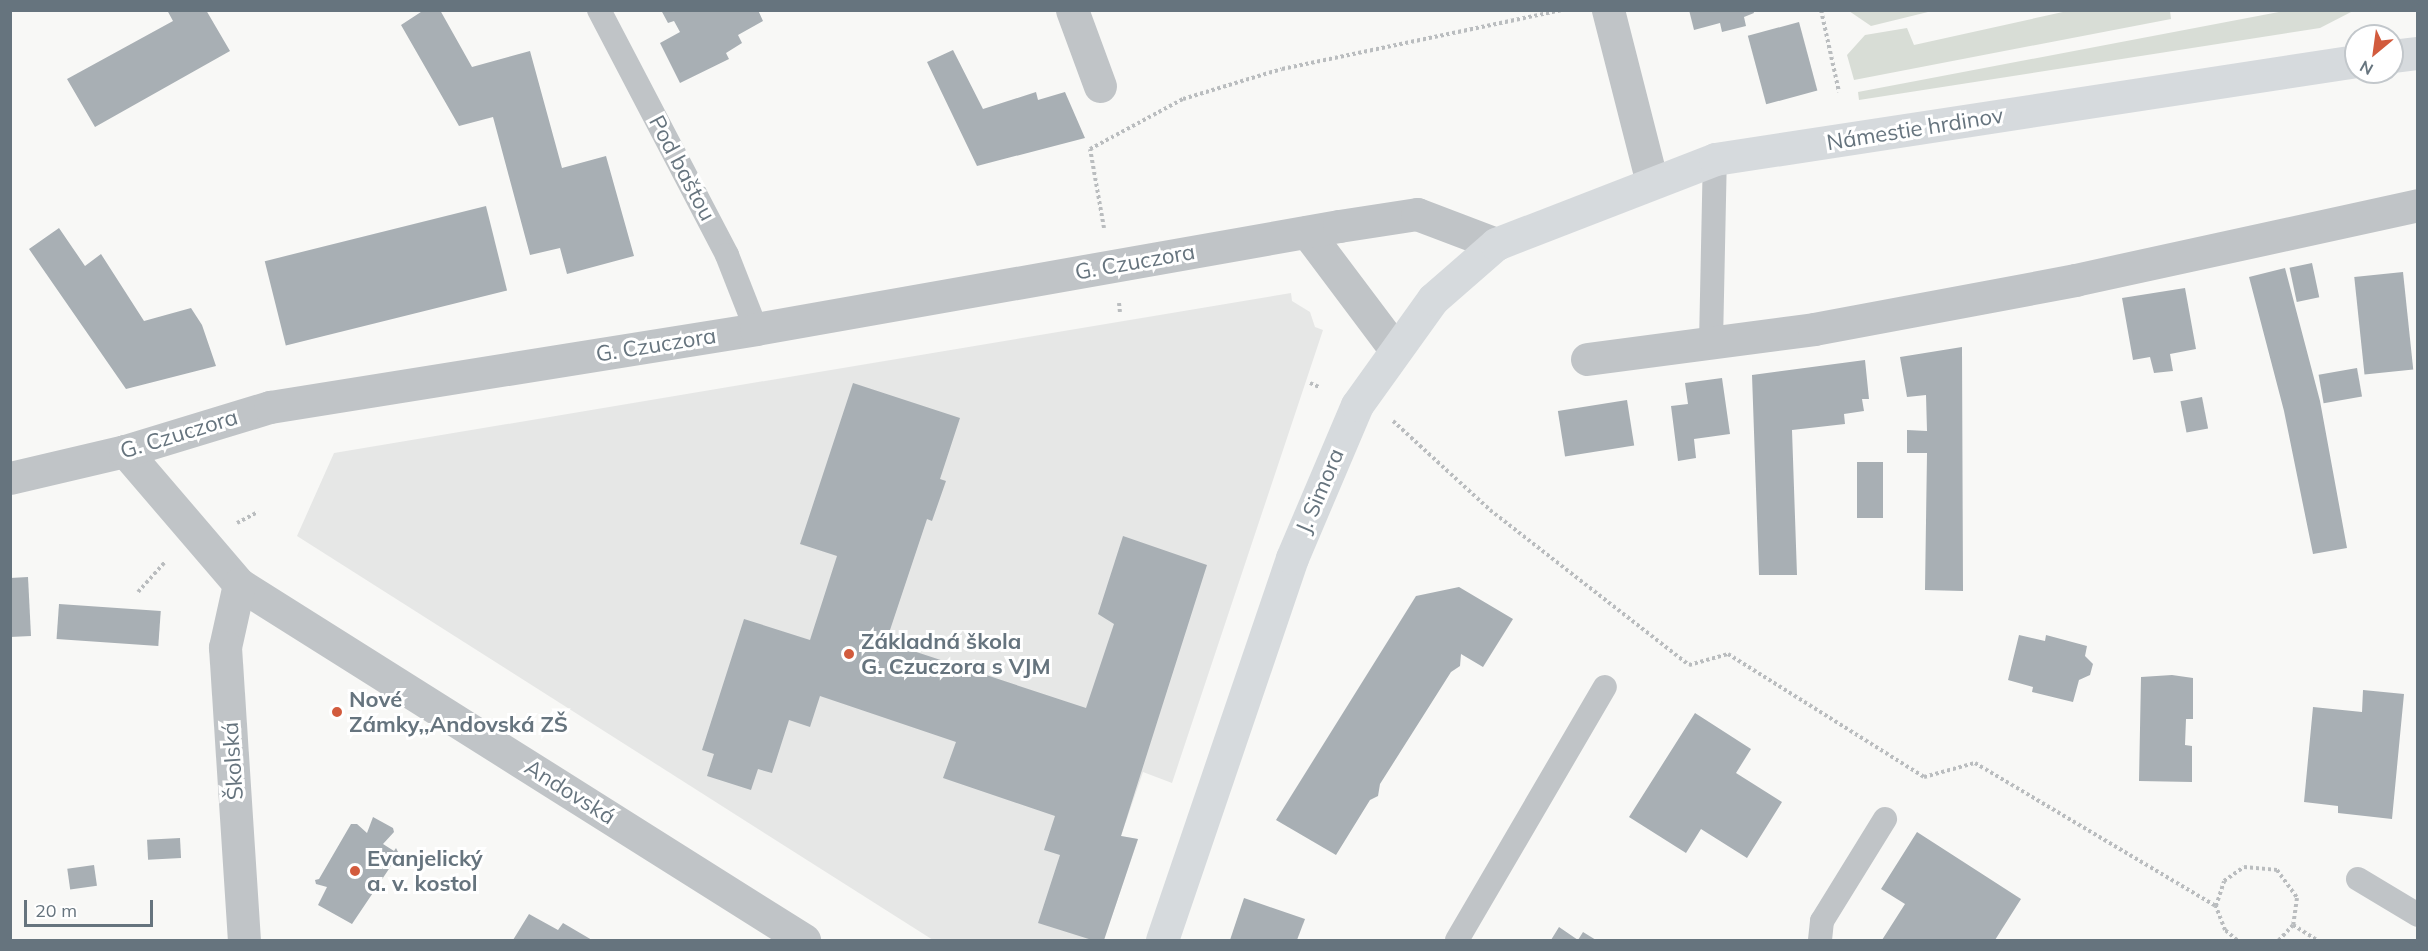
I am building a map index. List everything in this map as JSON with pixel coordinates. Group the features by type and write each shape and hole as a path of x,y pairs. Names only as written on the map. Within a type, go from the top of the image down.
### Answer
{"main road":[{"name":"Námestie hrdinov","path":"1652,182 1715,159 2344,63"},
{"name":"J. Simora","path":"1162,940 1292,558 1357,405 1433,299 1496,244 1652,182"}],"street":[{"path":"1072,10 1100,87"},
{"path":"1608,10 1606,55 1652,182"},
{"path":"1587,359 1814,329 2064,282 2418,205"},
{"name":"G. Czuczora","path":"10,478 125,451 270,407 756,329 1417,214 1496,244"},
{"path":"1307,232 1395,349"},
{"name":"Andovská","path":"125,451 239,584 804,940"},
{"name":"Školská","path":"239,584 225,647 244,940"}],"lane":[{"name":"Pod baštou","path":"599,10 727,255 756,329"},
{"path":"1711,343 1715,159"},
{"path":"1457,940 1605,687"},
{"path":"1820,940 1822,921 1885,819"},
{"path":"2358,879 2418,915"}],"path":[{"path":"1120,312 1090,149 1107,137 1183,99 1229,82 1562,10"},
{"path":"1821,10 1839,92"},
{"path":"1310,383 1319,387"},
{"path":"1389,419 1490,510 1689,665 1728,654 1924,777 1975,763 2216,906"},
{"path":"231,526 258,512"},
{"path":"138,592 165,562"},
{"path":"2236,940 2225,930 2216,906 2224,881 2244,867 2277,870 2297,898 2292,925 2278,940"},
{"path":"2292,925 2316,940"}],"shaded area":[{"path":"1849,10 1932,11 1871,26"},
{"path":"2072,10 2170,11 2171,19 1854,80 1847,55 1865,35 1907,28 1914,45"},
{"path":"2289,10 2353,11 2320,28 1859,100 1858,92"},
{"name":"Základná škola G. Czuczora s VJM","path":"1291,293 1292,301 1310,312 1315,327 1323,330 1172,783 1143,772 1121,836 1138,839 1104,940 933,940 297,536 334,453"}],"building":[{"path":"167,10 206,10 230,51 95,127 67,79 173,21"},
{"path":"424,10 440,10 472,67 530,51 562,168 606,156 634,256 567,274 560,248 530,255 493,117 459,126 401,25"},
{"path":"661,10 758,10 763,21 738,35 742,43 726,53 729,59 680,83 660,43 680,32 674,21 668,23"},
{"path":"1689,10 1753,10 1754,13 1744,17 1746,26 1722,32 1720,23 1694,30"},
{"path":"1799,22 1817,91 1766,104 1748,36"},
{"path":"953,50 983,109 1036,92 1038,100 1065,92 1085,138 977,166 927,62"},
{"path":"486,206 507,290 286,346 265,261"},
{"path":"59,228 85,266 101,254 144,321 191,308 202,325 216,366 126,389 29,249"},
{"path":"2312,263 2319,297 2297,302 2290,268"},
{"path":"2285,268 2320,401 2347,548 2313,554 2284,411 2249,277"},
{"path":"2403,272 2413,369 2365,375 2354,277"},
{"path":"2185,288 2196,349 2170,354 2173,371 2154,373 2150,357 2133,360 2122,298"},
{"path":"1962,347 1963,591 1925,590 1927,453 1907,453 1907,430 1927,431 1926,395 1907,397 1900,357"},
{"path":"1865,360 1869,399 1862,399 1864,411 1844,414 1845,424 1792,430 1797,575 1759,575 1752,375"},
{"path":"2357,368 2362,397 2324,403 2319,375"},
{"path":"1722,378 1730,434 1694,439 1696,458 1678,461 1671,406 1688,404 1685,383"},
{"path":"853,383 960,418 940,479 946,481 932,521 927,519 886,642 1086,708 1114,624 1098,614 1123,536 1207,565 1121,836 1138,839 1104,940 1092,940 1038,923 1060,855 1044,850 1055,816 943,778 956,742 820,696 810,727 789,720 772,773 758,769 751,790 707,776 714,754 702,750 744,619 810,640 837,556 800,544"},
{"path":"2202,397 2208,428 2187,433 2180,401"},
{"path":"1627,400 1634,445 1565,456 1558,411"},
{"path":"1857,462 1883,462 1883,518 1857,518"},
{"path":"28,577 31,636 10,637 10,578"},
{"path":"1459,587 1513,619 1483,667 1461,654 1460,666 1451,672 1380,784 1378,796 1370,800 1336,855 1276,820 1416,596"},
{"path":"59,604 161,611 158,646 57,639"},
{"path":"2019,635 2045,641 2046,635 2087,646 2085,656 2093,664 2090,675 2079,680 2073,702 2032,692 2033,687 2008,680"},
{"path":"2172,675 2193,678 2193,719 2186,719 2185,745 2192,746 2192,782 2139,781 2141,677"},
{"path":"2363,690 2404,694 2392,819 2338,813 2338,806 2304,802 2313,707 2362,712"},
{"path":"1695,713 1751,749 1736,773 1782,802 1747,858 1701,829 1686,853 1629,817"},
{"name":"Evanjelický a. v. kostol","path":"373,817 393,828 394,832 383,844 394,851 396,848 399,854 352,924 318,905 327,887 316,884 315,880 319,879 351,824 357,824 367,833"},
{"path":"1917,832 2021,899 1995,940 1882,940 1905,904 1881,889"},
{"path":"180,838 181,858 148,860 147,840"},
{"path":"94,865 97,886 70,890 67,869"},
{"path":"1244,898 1305,919 1297,940 1230,940"},
{"path":"529,914 558,930 563,923 592,940 513,940"},
{"path":"1559,927 1578,940 1551,940"},
{"path":"1583,932 1596,940 1578,940"}],"place":[{"name":"Základná škola G. Czuczora s VJM","path":"849,654"},
{"name":"Nové Zámky,,Andovská ZŠ","path":"337,712"},
{"name":"Evanjelický a. v. kostol","path":"355,871"}]}
